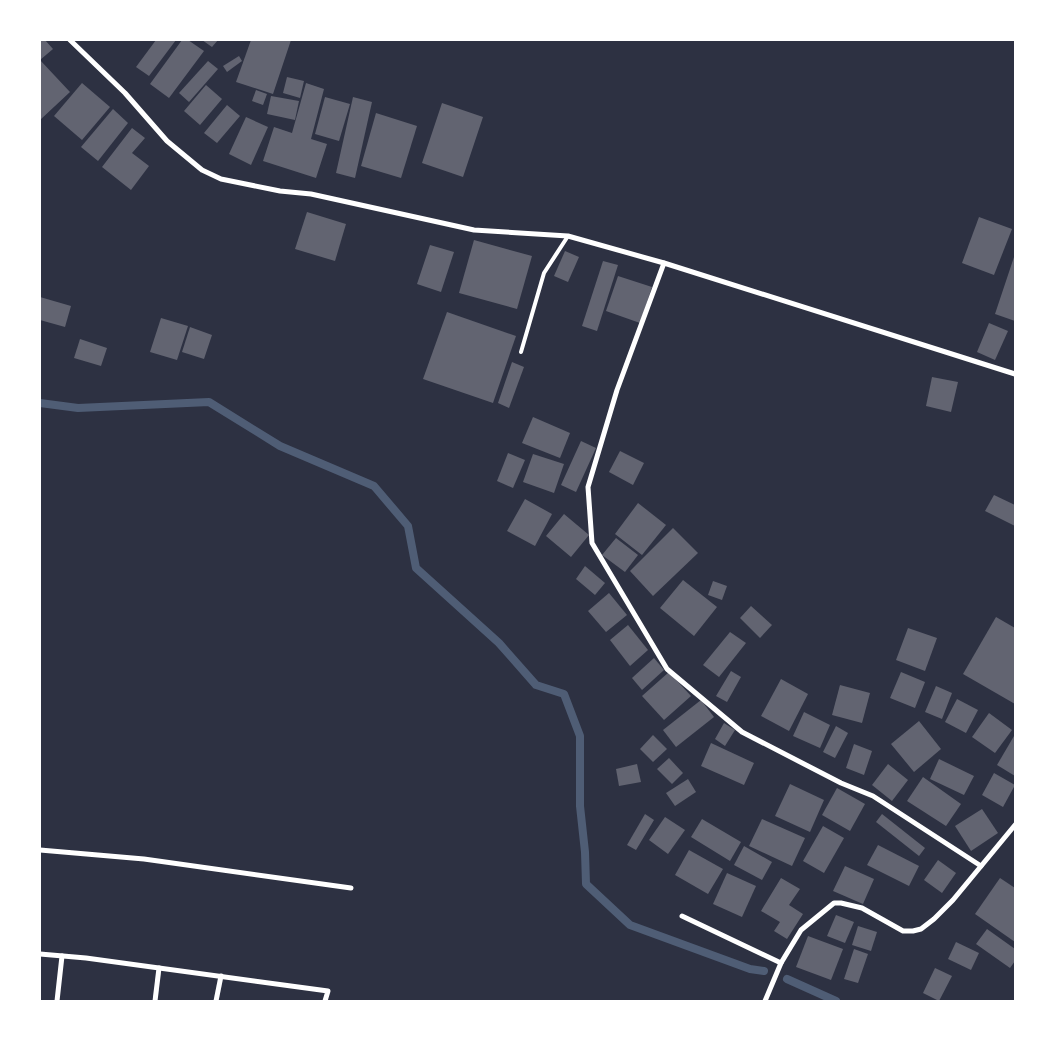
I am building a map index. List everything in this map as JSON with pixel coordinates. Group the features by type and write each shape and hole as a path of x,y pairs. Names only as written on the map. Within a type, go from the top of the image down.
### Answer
{"street":[{"path":"70,40 125,93 167,141 202,170 222,179 311,194 474,230 568,236 664,263 1015,374"},
{"path":"664,263 617,390 588,487 592,543 666,669 742,732 841,783 873,796 981,866"},
{"path":"765,1001 781,962 801,930 834,903 841,902 862,908 903,931 921,929 953,900 1015,825"},
{"path":"40,850 144,859 351,888"},
{"path":"682,916 781,962"},
{"path":"40,954 328,991 325,1001"},
{"path":"57,1001 62,956"},
{"path":"155,1001 159,968"},
{"path":"216,1001 221,976"}],"lane":[{"path":"521,352 544,272 568,236"}],"building":[{"path":"40,40 45,40 53,49 40,60"},
{"path":"156,40 176,40 149,76 136,67"},
{"path":"182,40 188,40 204,51 169,98 150,84"},
{"path":"202,40 218,40 212,47"},
{"path":"251,40 291,40 273,94 236,82"},
{"path":"239,56 242,61 227,72 223,66"},
{"path":"40,60 70,92 40,120"},
{"path":"208,61 218,69 189,102 179,93"},
{"path":"287,77 304,81 300,98 283,93"},
{"path":"82,83 110,107 82,140 54,116"},
{"path":"306,83 324,89 311,139 327,144 316,178 263,161 274,127 292,133"},
{"path":"206,85 222,99 200,125 184,111"},
{"path":"256,90 267,94 263,105 252,101"},
{"path":"271,96 299,101 295,120 267,114"},
{"path":"325,97 350,104 339,141 315,134"},
{"path":"353,97 372,102 355,178 336,173"},
{"path":"442,103 483,117 463,177 422,163"},
{"path":"227,105 240,116 217,143 204,133"},
{"path":"113,109 128,123 98,161 81,147"},
{"path":"376,113 417,126 401,178 361,166"},
{"path":"246,117 268,127 251,165 229,154"},
{"path":"132,128 145,138 132,153 149,166 131,190 102,167"},
{"path":"307,212 346,224 335,261 295,249"},
{"path":"979,217 1012,229 994,275 962,263"},
{"path":"474,240 532,256 517,309 459,293"},
{"path":"430,245 454,252 441,292 417,284"},
{"path":"565,251 579,257 568,282 554,276"},
{"path":"1015,254 1015,321 995,314"},
{"path":"603,261 618,265 597,331 582,326"},
{"path":"618,276 652,287 640,323 606,311"},
{"path":"40,297 71,306 65,327 40,320"},
{"path":"447,312 516,336 493,403 423,379"},
{"path":"161,318 188,326 177,360 150,352"},
{"path":"989,323 1008,331 995,360 977,352"},
{"path":"190,327 212,335 204,359 182,352"},
{"path":"80,339 107,348 101,366 74,358"},
{"path":"512,362 524,367 509,408 498,403"},
{"path":"932,377 958,382 951,412 926,406"},
{"path":"533,417 570,433 560,458 522,443"},
{"path":"581,441 596,448 576,492 561,485"},
{"path":"620,451 644,463 633,485 609,472"},
{"path":"508,453 525,460 513,488 497,481"},
{"path":"533,454 564,464 554,493 523,482"},
{"path":"994,495 1015,505 1015,526 985,511"},
{"path":"525,499 552,514 535,546 507,531"},
{"path":"638,503 666,525 642,555 615,534"},
{"path":"564,514 589,535 571,557 546,536"},
{"path":"673,528 698,553 653,596 630,571"},
{"path":"616,538 638,555 625,572 602,555"},
{"path":"585,566 605,583 595,595 576,579"},
{"path":"683,580 717,607 694,636 660,608"},
{"path":"713,581 727,586 722,600 708,595"},
{"path":"609,593 627,615 606,632 588,611"},
{"path":"751,606 772,625 760,638 740,618"},
{"path":"996,617 1015,628 1015,704 963,674"},
{"path":"628,625 648,650 630,666 610,640"},
{"path":"908,628 937,638 925,671 896,660"},
{"path":"730,632 746,643 719,677 703,665"},
{"path":"654,658 664,670 642,690 632,678"},
{"path":"731,671 741,677 727,702 716,696"},
{"path":"669,672 691,696 664,720 642,696"},
{"path":"901,672 925,682 915,708 890,698"},
{"path":"781,679 808,694 789,731 761,716"},
{"path":"840,685 870,693 862,723 832,715"},
{"path":"936,686 952,693 942,719 925,712"},
{"path":"957,699 978,710 966,733 945,722"},
{"path":"701,700 714,717 676,747 663,730"},
{"path":"804,712 830,725 820,748 793,736"},
{"path":"989,713 1012,730 995,753 972,737"},
{"path":"919,721 941,749 914,772 891,744"},
{"path":"724,723 735,730 725,746 715,739"},
{"path":"836,726 848,733 835,758 823,752"},
{"path":"653,735 667,749 653,762 640,749"},
{"path":"1015,737 1015,776 997,765"},
{"path":"711,743 754,763 744,785 701,766"},
{"path":"854,744 872,751 864,775 846,768"},
{"path":"669,758 683,773 672,784 657,769"},
{"path":"939,759 974,776 964,795 930,779"},
{"path":"637,764 641,782 619,786 616,769"},
{"path":"888,764 908,780 892,801 872,785"},
{"path":"994,773 1015,785 1003,807 982,795"},
{"path":"923,777 961,804 946,826 907,801"},
{"path":"688,779 696,792 675,806 666,793"},
{"path":"790,784 824,800 810,832 775,816"},
{"path":"837,788 865,804 850,831 822,815"},
{"path":"982,809 998,833 971,851 955,826"},
{"path":"645,814 654,820 636,850 627,845"},
{"path":"882,814 925,848 919,856 876,822"},
{"path":"665,817 685,830 668,854 649,840"},
{"path":"702,819 741,842 730,861 691,837"},
{"path":"762,819 805,838 792,866 749,846"},
{"path":"823,826 844,838 824,873 803,861"},
{"path":"878,845 919,866 909,886 867,865"},
{"path":"744,846 772,862 762,880 734,865"},
{"path":"689,850 723,869 708,894 675,875"},
{"path":"938,860 956,873 942,893 924,880"},
{"path":"845,866 874,879 863,904 833,891"},
{"path":"727,873 756,886 742,917 713,904"},
{"path":"781,878 800,889 789,905 803,914 787,939 774,931 780,922 761,911"},
{"path":"1000,878 1015,888 1015,942 975,914"},
{"path":"836,915 854,922 845,943 827,936"},
{"path":"858,926 877,932 871,951 852,945"},
{"path":"987,929 1015,949 1015,961 1010,968 976,944"},
{"path":"808,936 843,949 831,980 796,967"},
{"path":"956,942 979,953 971,970 948,959"},
{"path":"854,949 868,954 858,983 844,979"},
{"path":"935,968 952,976 939,1001 923,993"}],"waterway":[{"path":"40,403 78,408 209,402 280,446 374,486 408,526 416,568 499,643 536,685 564,694 580,736 580,806 586,884 630,925 750,969 764,971"},
{"path":"787,979 836,1001"}]}
